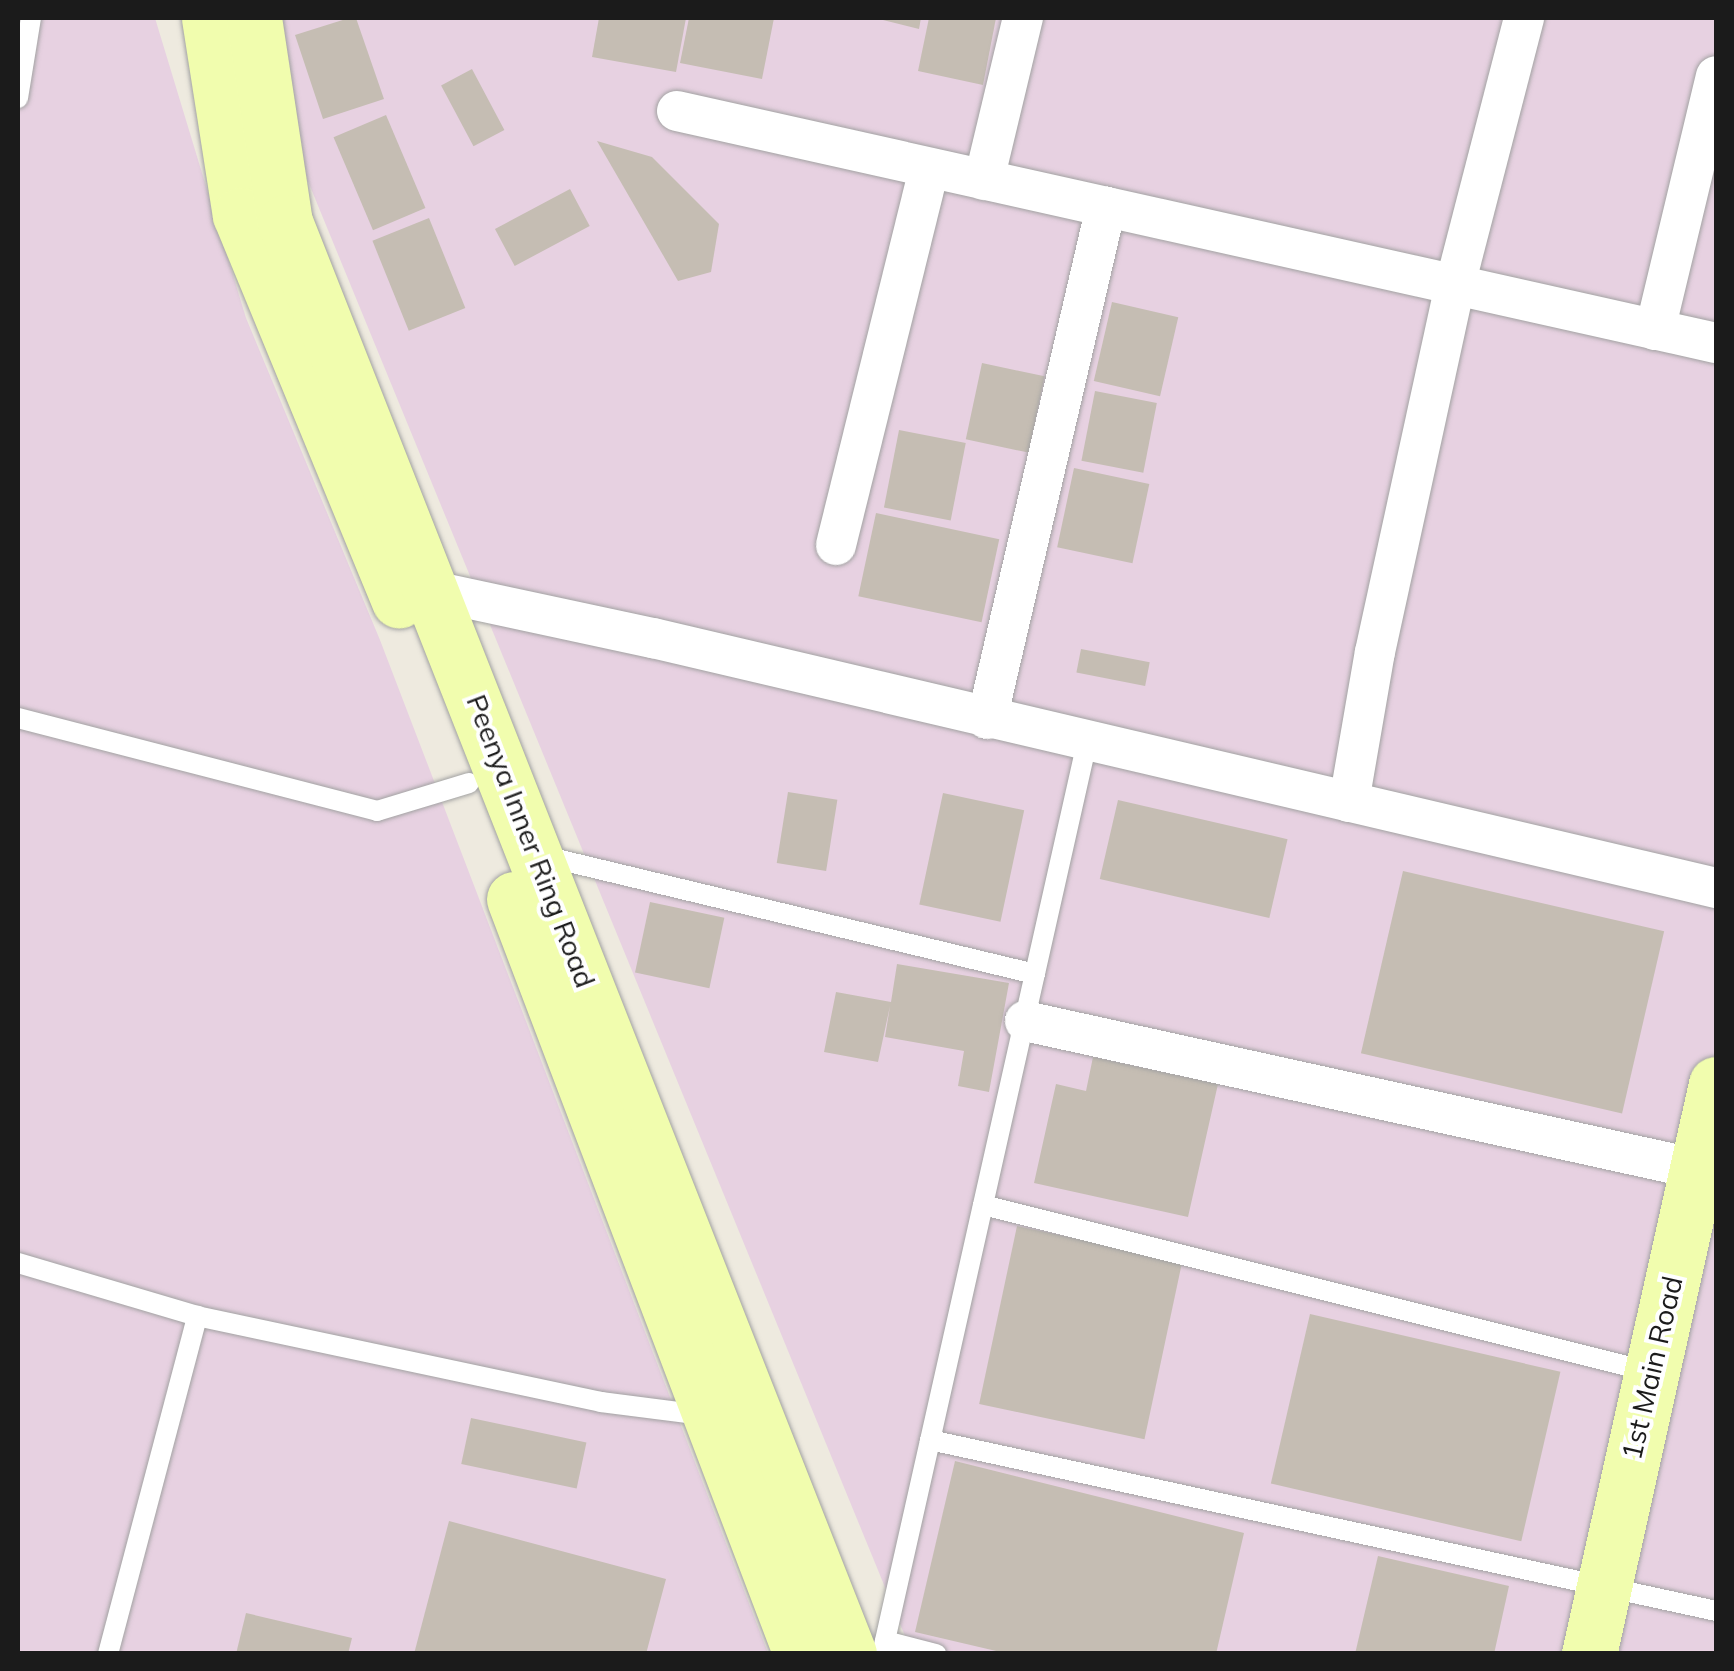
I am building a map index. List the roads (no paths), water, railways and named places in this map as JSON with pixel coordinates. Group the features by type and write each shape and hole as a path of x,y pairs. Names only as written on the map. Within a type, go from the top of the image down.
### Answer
{"main road":[{"name":"Peenya Inner Ring Road","path":"209,18 240,215 391,579 801,1654"},
{"name":"Peenya Inner Ring Road","path":"254,18 285,222 537,855 872,1649"},
{"name":"1st Main Road","path":"1589,1654 1716,1084"}],"street":[{"path":"984,180 1023,18"},
{"path":"1349,802 1375,652 1455,285 1524,18"},
{"path":"1655,330 1716,76"},
{"path":"677,112 1716,344"},
{"path":"836,545 929,168"},
{"path":"987,719 1106,207"},
{"path":"433,591 653,638 1716,888"},
{"path":"1024,1020 1697,1169"}],"lane":[{"path":"18,98 31,18"},
{"path":"18,718 377,811 468,783"},
{"path":"936,1654 872,1649 930,1440 1088,742"},
{"path":"537,855 1035,974"},
{"path":"983,1205 1650,1372"},
{"path":"18,1263 197,1316 601,1402 710,1416"},
{"path":"108,1654 197,1316"},
{"path":"930,1440 1716,1610"}]}
